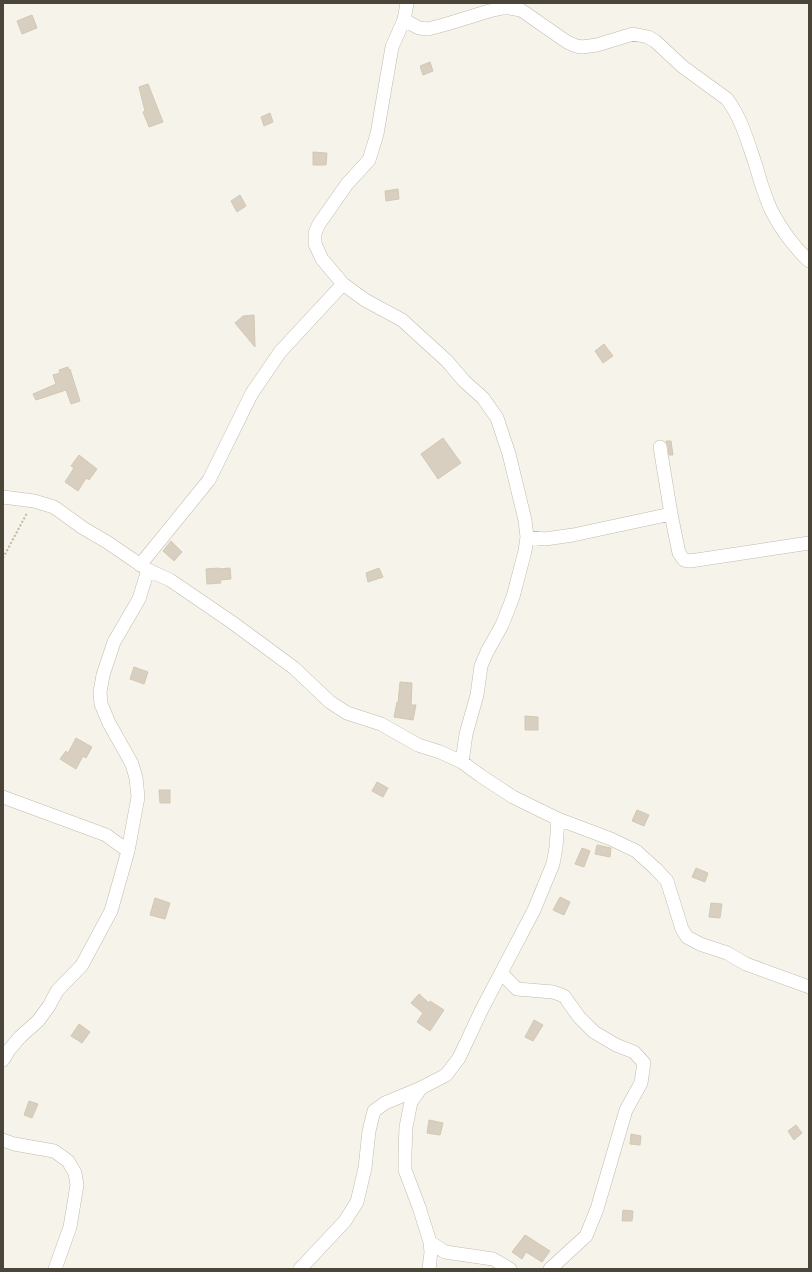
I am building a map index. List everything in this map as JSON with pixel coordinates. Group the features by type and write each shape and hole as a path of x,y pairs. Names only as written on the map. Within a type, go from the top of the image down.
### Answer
{"street":[{"path":"407,3 404,20 392,47 377,134 369,160 347,184 319,224 315,233 315,244 322,258 343,284 365,300 402,320 447,361 464,381 483,398 497,418 509,454 525,520 527,537 525,551 512,597 502,625 481,666 477,695 466,734 462,762"},
{"path":"404,20 418,28 428,29 489,11 510,8 520,10 576,46 582,47 597,45 633,34 648,37 655,41 683,67 727,99 732,105 742,126 771,209 798,250 809,262"},
{"path":"3,1060 20,1037 38,1021 57,992 82,965 111,911 128,851 138,797 136,778 132,764 106,717 101,704 100,692 103,675 114,642 139,599 144,568 209,480 252,393 280,352 343,284"},
{"path":"660,447 679,553 684,560 690,561 809,543"},
{"path":"3,497 54,507 144,568 170,580 234,623 294,668 330,702 347,713 381,724 418,745 440,752 462,762 514,797 558,819 611,839 636,851 667,881 682,929 687,937 700,944 727,953 746,964 809,987"},
{"path":"527,537 545,539 573,535 671,514"},
{"path":"3,797 106,835 128,851"},
{"path":"300,1269 345,1221 357,1202 365,1168 369,1131 374,1111 385,1103 421,1088 446,1074 459,1058 482,1009 534,910 553,864 556,848 558,819"},
{"path":"501,973 517,989 553,992 564,996 579,1017 594,1032 616,1045 634,1052 644,1063 641,1083 626,1110 596,1209 586,1236 550,1269"},
{"path":"421,1088 411,1102 406,1127 405,1170 430,1242 431,1252 428,1269"},
{"path":"3,1140 14,1144 54,1151 68,1161 75,1173 77,1186 70,1227 55,1269"},
{"path":"430,1242 445,1252 493,1259 510,1269"}],"path":[{"path":"3,558 34,502"}],"building":[{"path":"32,15 37,28 22,34 17,21"},
{"path":"430,62 433,71 423,75 420,66"},
{"path":"148,84 163,122 149,127 143,112 145,111 139,87"},
{"path":"270,113 273,122 264,126 261,117"},
{"path":"313,152 327,153 326,165 313,165"},
{"path":"398,189 399,199 386,201 385,191"},
{"path":"240,195 246,206 237,212 231,201"},
{"path":"254,315 255,347 235,323 243,316"},
{"path":"604,344 613,356 603,363 595,351"},
{"path":"68,367 69,370 70,369 80,401 71,404 66,390 36,400 33,394 56,384 53,375 60,373 59,370"},
{"path":"443,438 461,463 438,479 421,454"},
{"path":"666,441 671,441 673,455 669,455"},
{"path":"79,455 97,469 89,480 86,478 78,491 65,482 74,468 71,466"},
{"path":"171,541 182,552 174,561 163,551"},
{"path":"230,568 231,579 220,580 221,583 207,584 206,569"},
{"path":"379,568 383,577 368,582 366,573"},
{"path":"134,667 148,672 144,684 130,679"},
{"path":"400,682 412,683 411,705 416,705 413,720 394,717 397,702 398,703"},
{"path":"525,716 538,717 538,730 525,730"},
{"path":"76,738 92,747 86,758 83,756 76,769 60,759 66,751 68,753"},
{"path":"377,782 388,788 383,797 372,791"},
{"path":"159,790 170,790 170,803 160,803"},
{"path":"637,810 649,815 644,826 632,821"},
{"path":"597,845 611,848 610,857 595,854"},
{"path":"582,848 590,851 584,867 575,864"},
{"path":"696,868 708,873 705,882 692,877"},
{"path":"560,897 570,902 564,915 553,910"},
{"path":"155,898 170,903 165,919 150,915"},
{"path":"711,903 722,904 720,918 709,917"},
{"path":"419,994 429,1003 430,1001 444,1010 430,1031 417,1022 423,1013 411,1003"},
{"path":"534,1020 543,1025 533,1041 525,1037"},
{"path":"79,1024 90,1032 82,1043 71,1036"},
{"path":"29,1101 38,1104 32,1118 24,1115"},
{"path":"429,1120 443,1123 440,1135 427,1133"},
{"path":"796,1125 802,1133 794,1140 788,1131"},
{"path":"631,1134 641,1136 640,1145 630,1144"},
{"path":"623,1210 633,1211 632,1221 622,1221"},
{"path":"525,1235 550,1251 542,1262 526,1252 522,1259 512,1252"}]}
